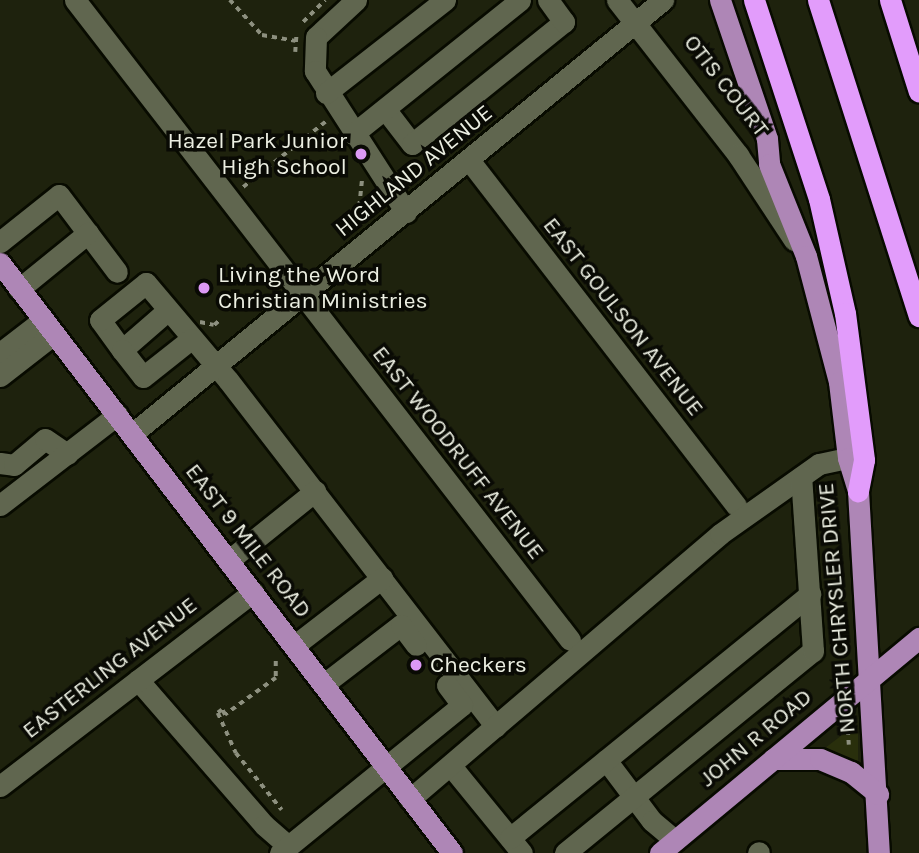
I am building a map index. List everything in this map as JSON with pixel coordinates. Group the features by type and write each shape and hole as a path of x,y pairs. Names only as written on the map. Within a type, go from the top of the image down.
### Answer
{"highway":[{"path":"754,0 819,199 845,313 864,460 858,491"},
{"path":"818,0 919,316"},
{"path":"890,0 919,92"}],"main road":[{"name":"NORTH CHRYSLER DRIVE","path":"720,0 767,139 769,164 825,319 839,382 848,458 858,491 880,853"},
{"name":"EAST 9 MILE ROAD","path":"0,263 452,853"},
{"name":"JOHN R ROAD","path":"667,846 917,639"},
{"path":"773,759 820,759 851,772 878,794"}],"street":[{"name":"EAST WOODRUFF AVENUE","path":"75,0 570,640"},
{"path":"356,0 316,37 315,71 326,93 406,212"},
{"path":"326,93 444,0"},
{"path":"353,134 520,0"},
{"path":"384,109 412,144 564,22 548,0"},
{"path":"617,0 768,201 810,269"},
{"name":"HIGHLAND AVENUE","path":"132,434 303,297 663,0"},
{"name":"OTIS COURT","path":"635,23 650,32 751,160 765,157 767,139"},
{"name":"EAST GOULSON AVENUE","path":"469,160 736,506"},
{"path":"768,201 769,164"},
{"path":"0,242 59,195 117,272"},
{"path":"19,289 88,233"},
{"path":"192,332 143,377 100,320 146,283 168,310 192,332 216,368 315,491 496,726"},
{"path":"122,350 168,310"},
{"path":"0,353 48,327"},
{"path":"0,376 48,327"},
{"path":"0,505 117,415"},
{"path":"0,463 14,465 45,439 67,454"},
{"path":"410,799 720,534 819,464 848,458"},
{"path":"565,853 638,798 813,651 801,477"},
{"path":"228,561 315,491"},
{"path":"295,645 382,578"},
{"name":"EASTERLING AVENUE","path":"0,786 253,592"},
{"path":"451,766 516,845 606,760 810,594"},
{"path":"138,680 284,850 387,769 462,705 401,625 324,684"},
{"path":"606,760 638,798 646,800 661,817 660,823 667,846"}],"path":[{"path":"230,0 261,35 295,41"},
{"path":"228,199 327,121"},
{"path":"357,230 362,176"},
{"path":"192,332 207,320 214,325 221,318 227,326"},
{"path":"276,661 276,678 225,715 222,710 218,713 236,753 282,810"},
{"path":"848,730 849,753"},
{"path":"849,745 858,738"}],"green space":[{"path":"854,726 858,727 858,765 825,748"}],"place":[{"name":"Hazel Park Junior High School","path":"361,154"},
{"name":"Living the Word Christian Ministries","path":"204,288"},
{"name":"Checkers","path":"416,665"}]}
